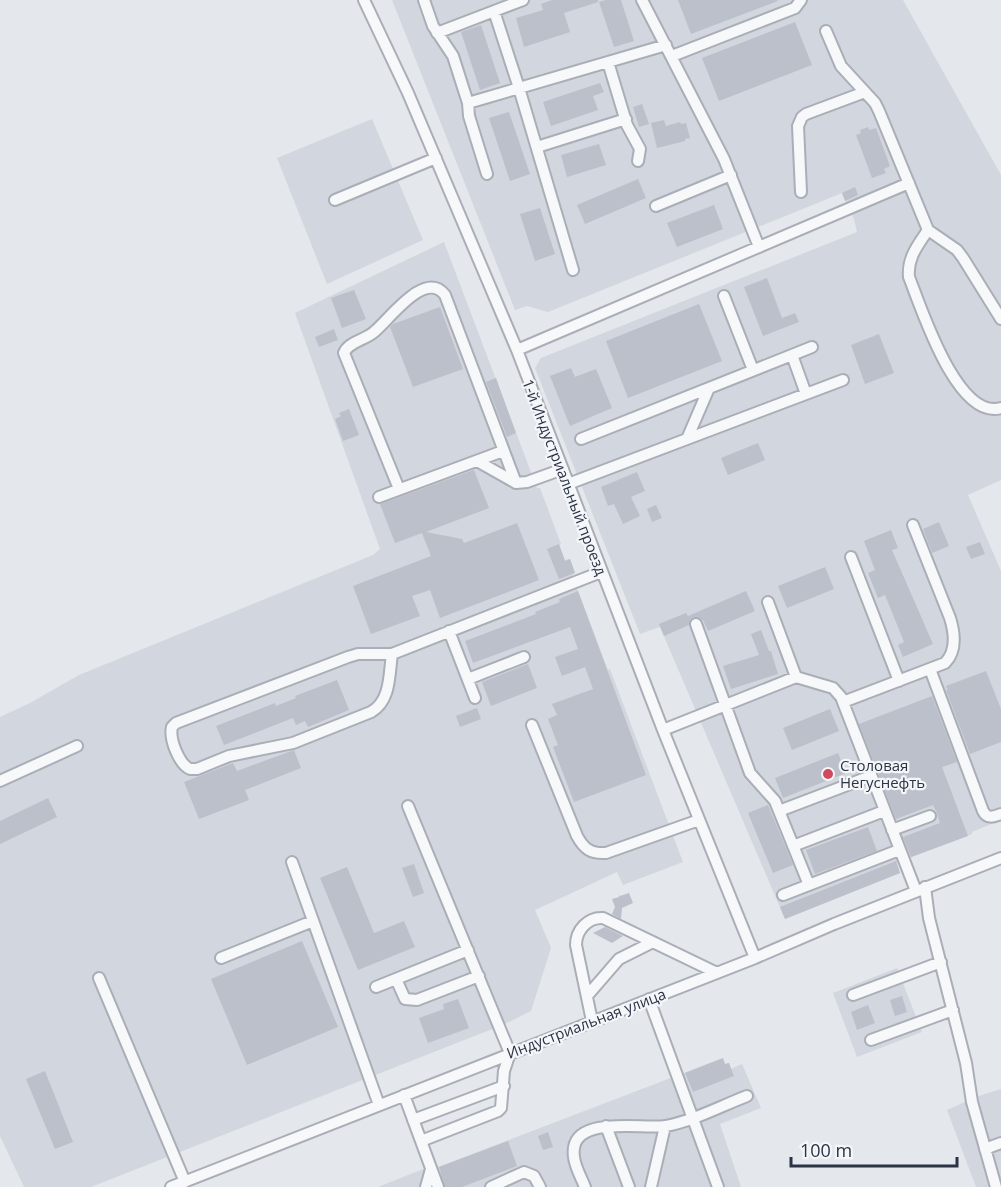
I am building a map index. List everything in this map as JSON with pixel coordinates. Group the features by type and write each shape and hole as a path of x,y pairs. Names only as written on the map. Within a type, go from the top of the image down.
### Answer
{"street":[{"name":"1-й Индустриальный проезд","path":"364,0 436,158 517,350 601,572 755,958"},
{"path":"424,0 430,20 453,56 487,174"},
{"path":"437,33 523,0"},
{"path":"642,0 731,175 759,247"},
{"path":"672,56 795,8 801,0"},
{"path":"494,11 573,270"},
{"path":"826,31 841,66 879,111 928,230 957,250 1001,319"},
{"path":"468,104 666,45"},
{"path":"608,62 626,119 640,149 638,161"},
{"path":"801,192 799,122 806,114 865,92"},
{"path":"537,147 626,119"},
{"path":"335,200 436,158"},
{"path":"656,206 731,175"},
{"path":"517,350 909,183"},
{"path":"928,230 910,258 908,268 909,277 932,335 944,361 964,391 976,403 987,409 1001,408"},
{"path":"399,489 344,353 346,347 368,337 415,293 422,289 435,287 445,295 516,483"},
{"path":"724,296 753,370"},
{"path":"581,439 812,347"},
{"path":"792,355 806,394"},
{"path":"568,484 843,380"},
{"path":"687,439 709,388"},
{"path":"379,497 503,451"},
{"path":"477,461 516,483 527,482 563,469"},
{"path":"843,702 945,663 951,657 953,629 914,525"},
{"path":"851,557 899,681"},
{"path":"392,654 383,702 379,708 293,743 229,756 197,769 190,769 183,764 171,736 172,727 176,723 348,657 358,654 392,654 601,572"},
{"path":"768,603 796,677"},
{"path":"696,624 750,773 772,797 809,885"},
{"path":"449,631 475,698"},
{"path":"468,679 524,657"},
{"path":"930,669 982,811 990,817 1001,814"},
{"path":"663,730 796,677 833,688 843,702 899,850 920,889 941,962 966,1063 972,1102 996,1187"},
{"path":"532,725 577,837 588,851 596,854 606,853 699,820"},
{"path":"0,781 77,746"},
{"path":"779,811 871,776"},
{"path":"408,806 510,1053 504,1071 503,1104 498,1111 421,1141"},
{"path":"794,846 884,811"},
{"path":"892,830 930,816"},
{"path":"783,895 899,850"},
{"name":"Индустриальная улица","path":"171,1187 755,958 1001,858"},
{"path":"292,862 379,1105"},
{"path":"592,1021 576,945 578,933 586,923 596,918 603,918 717,973"},
{"path":"221,957 313,921"},
{"path":"587,996 624,955 653,942"},
{"path":"376,987 468,950"},
{"path":"853,995 941,962"},
{"path":"396,979 405,999 411,1001 478,976"},
{"path":"99,978 185,1182"},
{"path":"649,999 718,1187"},
{"path":"871,1040 953,1010"},
{"path":"413,1120 504,1086"},
{"path":"404,1095 438,1187"},
{"path":"585,1187 573,1154 576,1142 586,1132 606,1126 665,1126 747,1096"},
{"path":"606,1126 629,1187"},
{"path":"651,1187 665,1126"},
{"path":"985,1149 1001,1143"},
{"path":"426,1187 431,1169"},
{"path":"491,1187 524,1172 534,1176 540,1187"}],"shaded area":[{"path":"392,0 903,0 1001,175 1001,480 968,495 1001,571 1001,820 972,832 972,834 897,863 900,873 785,919 660,627 640,634 535,368 541,358 857,232 854,219 842,193 548,312 527,306 515,310"},
{"path":"372,119 423,240 327,284 277,158"},
{"path":"444,242 537,488 540,488 561,544 559,545 565,560 570,559 575,573 572,575 683,862 623,885 617,872 535,910 551,948 531,1011 505,1024 91,1187 24,1187 0,1136 0,717 79,675 373,555 380,549 295,313"},
{"path":"897,968 922,1032 857,1057 833,993"},
{"path":"723,1058 725,1064 729,1063 731,1069 742,1064 761,1108 720,1124 741,1187 378,1187 436,1164 438,1167"},
{"path":"1001,1089 1001,1187 976,1187 947,1110"}],"building":[{"path":"552,0 598,0 598,2 564,13 570,32 524,47 516,18 543,10 541,4"},
{"path":"621,0 634,41 614,47 599,2"},
{"path":"678,0 777,0 778,1 691,34"},
{"path":"795,22 812,65 719,101 702,58"},
{"path":"481,25 500,83 480,90 461,32"},
{"path":"600,83 604,92 593,96 598,110 551,126 543,102"},
{"path":"642,104 649,124 639,127 633,107"},
{"path":"509,112 530,174 510,181 489,118"},
{"path":"664,120 666,126 680,122 681,124 686,123 690,138 657,148 651,123"},
{"path":"868,127 869,130 876,128 890,166 884,169 886,173 872,178 856,135 861,133 860,130"},
{"path":"599,144 606,165 567,177 561,155"},
{"path":"638,179 646,198 585,224 577,205"},
{"path":"855,187 858,195 845,201 842,193"},
{"path":"714,205 723,229 677,247 667,223"},
{"path":"540,208 555,254 535,261 520,214"},
{"path":"767,278 782,318 795,313 799,322 763,336 744,287"},
{"path":"354,290 366,319 342,328 331,298"},
{"path":"699,304 722,361 628,398 606,341"},
{"path":"440,307 463,369 413,387 390,327"},
{"path":"334,329 338,340 319,347 315,337"},
{"path":"879,334 894,373 865,384 851,345"},
{"path":"571,368 575,377 596,369 612,408 570,426 550,376"},
{"path":"496,378 516,433 507,437 486,382"},
{"path":"349,409 359,435 343,441 335,419 341,416 339,413"},
{"path":"758,443 765,460 728,475 721,458"},
{"path":"474,470 489,508 426,532 462,539 464,543 517,523 539,580 440,618 430,590 412,596 420,616 371,634 353,586 431,556 422,533 395,543 380,504"},
{"path":"637,472 645,491 631,497 640,516 623,524 614,504 608,506 601,487"},
{"path":"656,505 662,518 652,522 647,509"},
{"path":"939,522 949,546 932,553 923,529"},
{"path":"891,530 898,548 892,550 933,644 903,657 898,645 904,642 885,595 878,598 868,573 875,570 864,541"},
{"path":"980,542 985,554 971,559 966,547"},
{"path":"559,544 565,561 570,559 575,573 559,579 547,549"},
{"path":"825,567 834,589 787,608 778,586"},
{"path":"578,591 646,775 574,802 553,747 558,745 548,719 557,715 552,704 593,689 585,667 562,676 555,657 578,649 570,627 473,663 465,641 536,614 535,612 560,602 559,599"},
{"path":"746,591 755,611 708,631 703,620 694,617 690,620 689,625 664,636 659,624 686,613 688,616"},
{"path":"761,630 778,674 731,689 723,666 759,655 751,634"},
{"path":"528,664 537,688 491,706 482,682"},
{"path":"986,671 1001,709 1001,742 970,754 946,686"},
{"path":"337,680 349,710 308,727 305,721 296,725 293,718 224,745 216,726 275,703 276,706"},
{"path":"932,696 957,762 942,767 968,836 911,857 903,837 940,823 937,813 933,805 896,819 859,724"},
{"path":"477,708 481,719 460,727 456,716"},
{"path":"830,709 839,731 792,750 783,728"},
{"path":"294,750 301,768 245,790 249,800 199,819 184,782 233,763 237,771"},
{"path":"838,753 846,773 783,798 775,778"},
{"path":"48,798 57,817 0,844 0,821"},
{"path":"768,805 793,865 773,873 748,813"},
{"path":"868,827 877,851 815,874 806,850"},
{"path":"896,861 900,873 785,919 780,907"},
{"path":"414,864 424,893 413,897 402,868"},
{"path":"347,867 374,933 404,921 415,947 358,970 320,878"},
{"path":"629,893 633,903 622,908 621,919 612,914 615,907 612,899 619,897 620,894 620,896"},
{"path":"605,927 623,936 612,943 593,933"},
{"path":"302,941 338,1027 247,1065 211,979"},
{"path":"902,996 907,1012 895,1016 890,1000"},
{"path":"458,999 469,1028 428,1043 419,1018 444,1009 443,1004"},
{"path":"868,1005 875,1023 857,1030 851,1012"},
{"path":"723,1058 725,1064 729,1063 734,1076 693,1092 685,1073"},
{"path":"45,1071 73,1142 55,1149 26,1079"},
{"path":"548,1132 553,1147 543,1150 538,1136"},
{"path":"508,1141 517,1166 462,1187 445,1187 439,1167"}],"place":[{"name":"Столовая Негуснефть","path":"828,774"}]}
